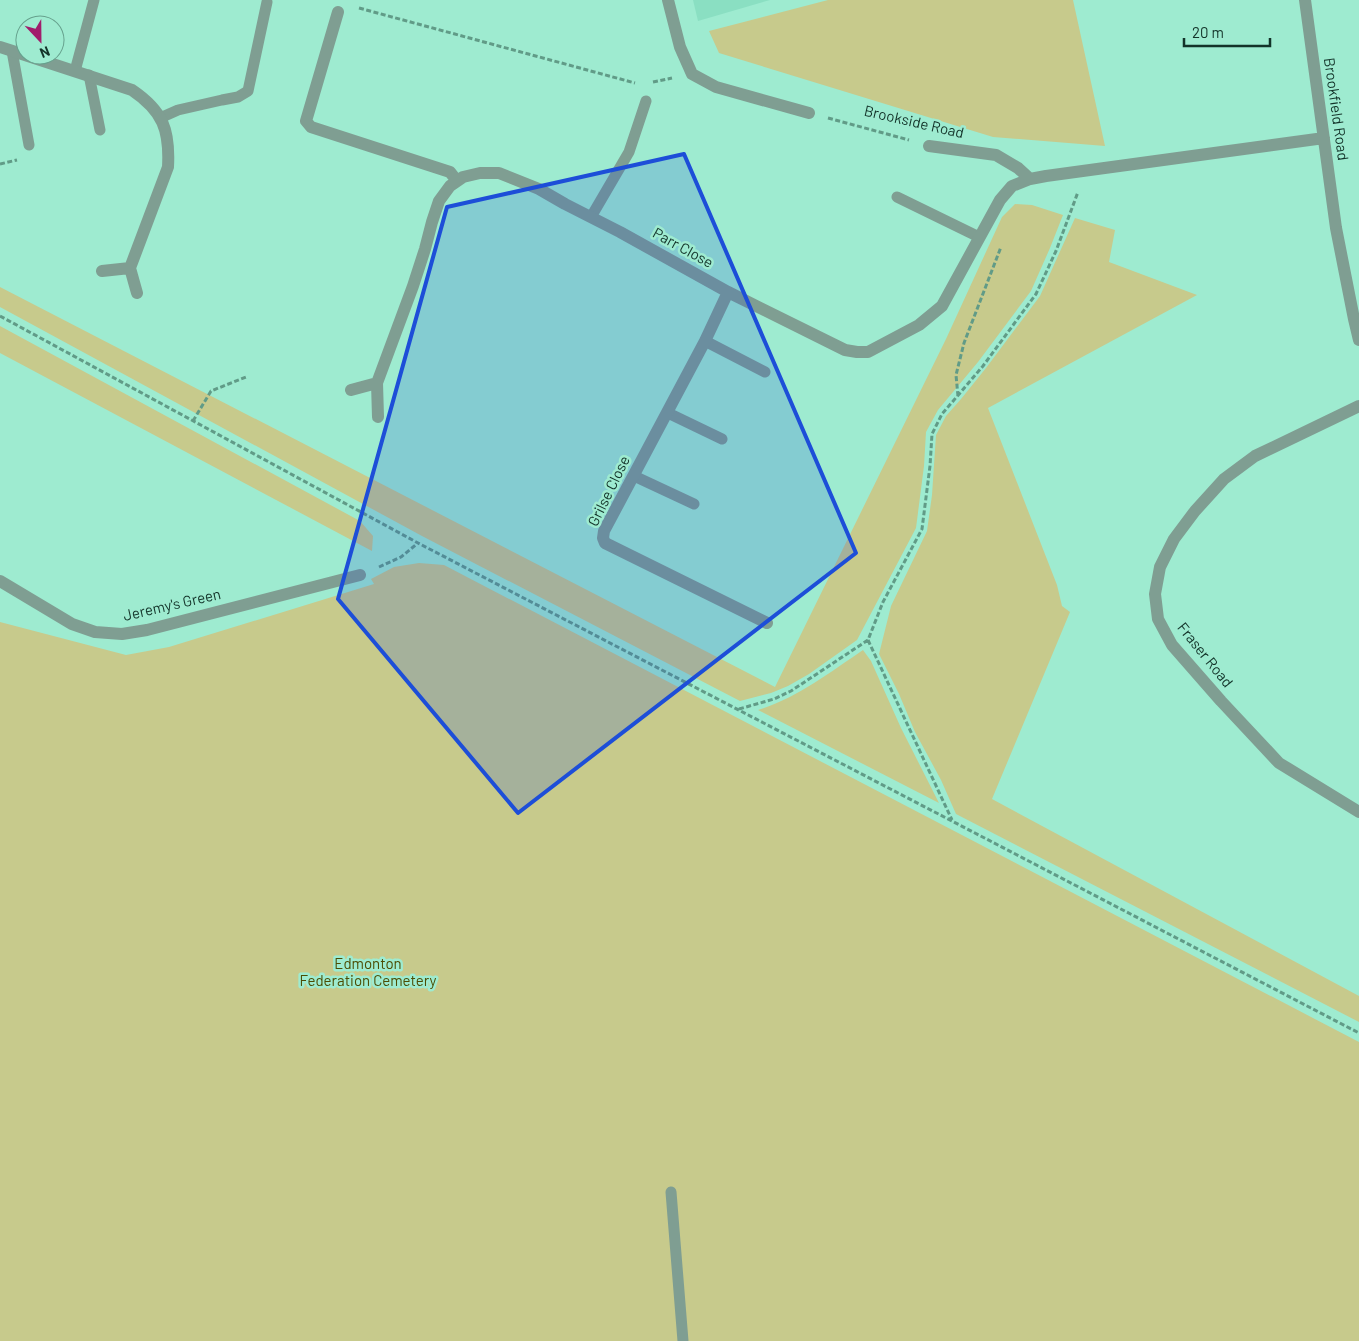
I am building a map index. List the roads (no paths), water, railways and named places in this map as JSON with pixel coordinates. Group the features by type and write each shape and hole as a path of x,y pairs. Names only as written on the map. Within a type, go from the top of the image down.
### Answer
{"street":[{"path":"668,0 680,48 692,74 716,87 809,113"},
{"name":"Brookfield Road","path":"1305,0 1336,228 1359,340"},
{"path":"338,12 306,121 311,127 450,172 457,181"},
{"path":"56,65 132,90 147,100 159,114 166,132 169,151 168,167 130,268 137,293"},
{"path":"1030,178 1324,138"},
{"name":"Brookside Road","path":"929,146 996,155 1018,168 1030,178"},
{"name":"Parr Close","path":"378,417 377,383 413,286 439,201 450,186 463,177 480,173 499,173 539,189 728,292 846,350 857,352 868,352 919,325 942,306 1000,200 1012,186 1030,178"},
{"path":"102,271 130,268"},
{"name":"Grilse Close","path":"728,292 668,413 604,531 603,538 604,543 767,623"},
{"path":"351,390 377,383"},
{"name":"Fraser Road","path":"1359,406 1255,456 1224,479 1195,511 1174,539 1160,567 1155,594 1158,619 1172,645 1279,763 1359,812"},
{"name":"Jeremy's Green","path":"0,581 72,624 95,632 122,634 147,630 360,575"}],"lane":[{"path":"75,71 94,0"},
{"path":"160,118 178,110 238,97 248,91 267,2"},
{"path":"6,49 29,145"},
{"path":"89,75 100,130"},
{"path":"592,217 629,152 646,101"},
{"path":"896,197 979,237"},
{"path":"705,341 765,372"},
{"path":"668,413 722,439"},
{"path":"634,476 694,504"},
{"path":"671,1192 683,1341"}],"park label":[{"name":"Edmonton Federation Cemetery","path":"368,972"}]}
